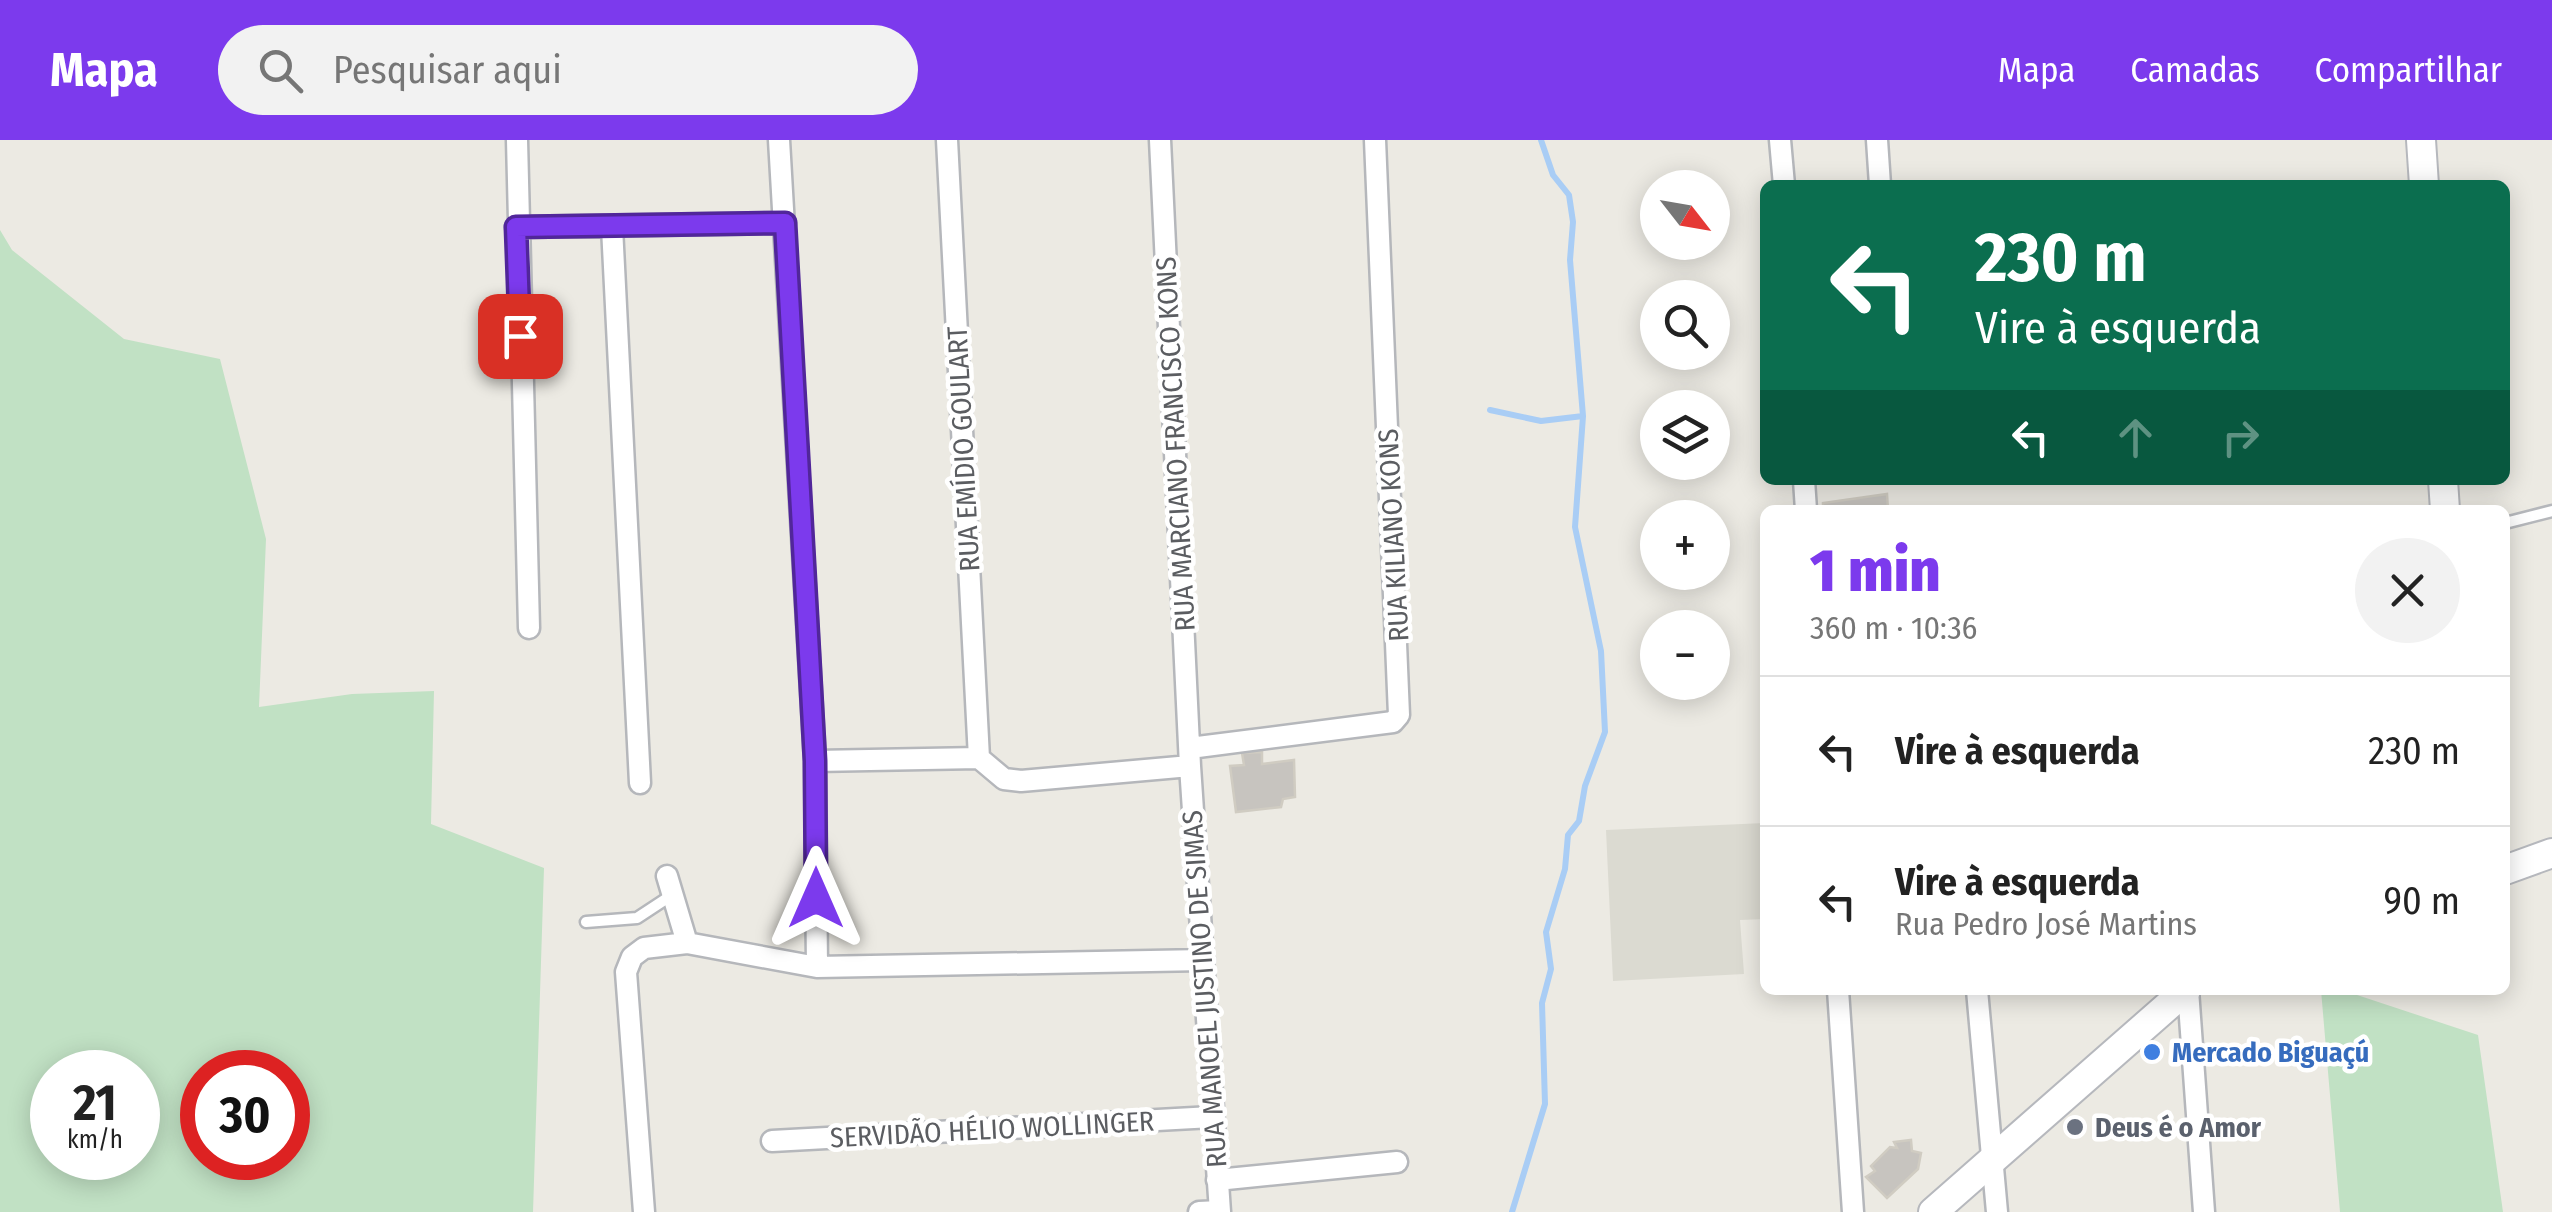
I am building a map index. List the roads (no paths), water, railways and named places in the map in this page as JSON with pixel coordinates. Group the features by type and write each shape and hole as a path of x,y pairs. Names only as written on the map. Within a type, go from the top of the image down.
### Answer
{"main road":[{"path":"2421,140 2424,180"},
{"path":"2510,868 2552,852"},
{"path":"1933,1212 2181,995"}],"street":[{"path":"517,140 516,227 529,628"},
{"path":"779,140 815,761 817,967"},
{"name":"RUA EMÍDIO GOULART","path":"947,140 979,758"},
{"name":"RUA MARCIANO FRANCISCO KONS","path":"1160,140 1190,757"},
{"name":"RUA KILIANO KONS","path":"1190,757 1393,722 1400,715 1375,140"},
{"path":"1780,140 1784,180"},
{"path":"1876,140 1880,180"},
{"path":"516,227 785,223"},
{"path":"612,227 640,783"},
{"path":"815,761 979,758 1004,779 1021,781 1190,757"},
{"name":"RUA MANOEL JUSTINO DE SIMAS","path":"1190,757 1220,1212"},
{"path":"670,885 687,943"},
{"path":"644,1212 626,990 632,957 644,948 687,943 817,967 1204,960"},
{"path":"1838,995 1853,1212"},
{"path":"1977,995 1997,1212"},
{"path":"2187,995 2204,1212"},
{"name":"SERVIDÃO HÉLIO WOLLINGER","path":"772,1141 1212,1118"},
{"path":"1217,1180 1396,1162"},
{"path":"1199,1212 1220,1212"}],"lane":[{"path":"2510,522 2552,511"},
{"path":"586,922 637,918 670,885"}],"waterway":[{"path":"1512,1212 1545,1104 1542,1003 1551,969 1546,932 1565,869 1568,835 1579,821 1585,786 1605,732 1601,651 1575,527 1583,416 1570,260 1573,222 1569,195 1553,175 1541,140"},
{"path":"1490,410 1541,421 1583,416"}],"place":[{"name":"Mercado Biguaçú","path":"2152,1052"},
{"name":"Deus é o Amor","path":"2075,1127"}]}
